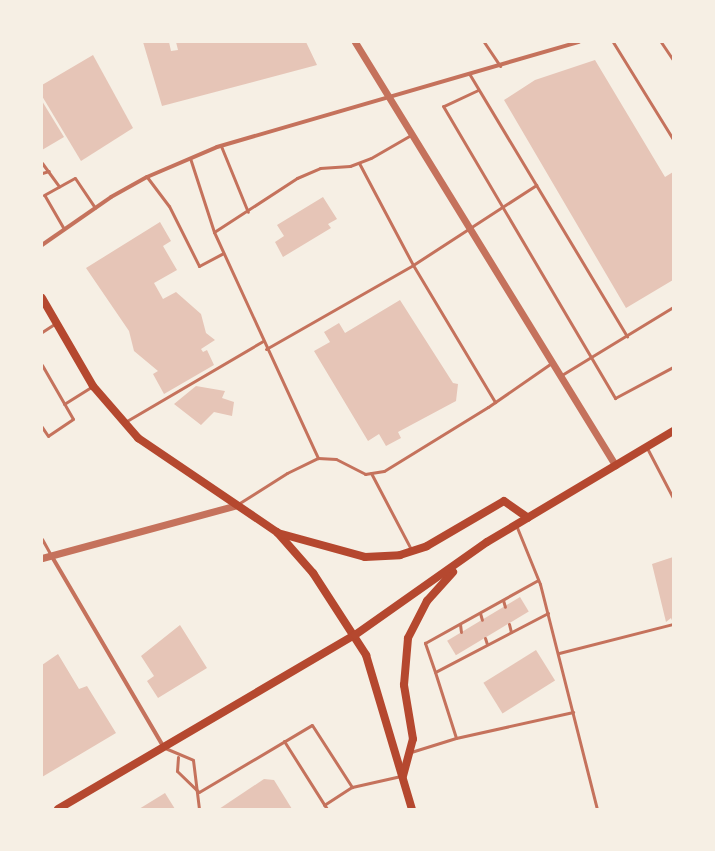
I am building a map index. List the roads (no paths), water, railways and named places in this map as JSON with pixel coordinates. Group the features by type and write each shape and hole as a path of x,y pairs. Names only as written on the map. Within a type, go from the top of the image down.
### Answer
{"main road":[{"path":"42,299 93,386 124,423 165,460 277,532 313,573 355,635 378,691 412,809"},
{"path":"58,809 163,746 355,635 516,525 673,431"},
{"path":"277,532 365,557 412,551 447,536 504,501 528,518"},
{"path":"403,776 411,752 413,739 404,685 408,638 426,601 462,562"}],"street":[{"path":"355,42 550,364 615,465"},
{"path":"42,246 95,208 147,177 221,146 389,99 579,42"},
{"path":"42,558 237,505"},
{"path":"52,555 163,746"}],"lane":[{"path":"484,42 500,66"},
{"path":"613,42 673,138"},
{"path":"661,42 673,60"},
{"path":"470,75 627,336"},
{"path":"478,90 443,106 615,398 673,367"},
{"path":"214,232 248,212 271,192 297,178 320,168 358,163 411,135"},
{"path":"221,146 248,212"},
{"path":"190,158 214,232 266,348 318,458"},
{"path":"42,163 59,186"},
{"path":"358,163 413,265 495,402"},
{"path":"42,173 49,171"},
{"path":"147,177 169,206 199,266 223,253"},
{"path":"64,229 43,195 75,178 95,208"},
{"path":"266,348 413,265 536,185"},
{"path":"558,377 673,307"},
{"path":"42,332 56,323"},
{"path":"124,423 263,341"},
{"path":"237,505 287,473 318,458 336,459 365,474 384,471 495,402 550,364"},
{"path":"42,365 43,370 73,419 48,436 42,427"},
{"path":"64,404 93,386"},
{"path":"646,446 673,498"},
{"path":"371,473 412,551"},
{"path":"516,525 538,580 548,613 597,809"},
{"path":"42,539 52,555"},
{"path":"456,738 425,644 538,580"},
{"path":"503,600 505,607"},
{"path":"480,613 482,620"},
{"path":"435,672 548,613"},
{"path":"460,624 462,632"},
{"path":"509,624 511,632"},
{"path":"559,653 673,624"},
{"path":"485,638 487,644"},
{"path":"465,650 466,655"},
{"path":"411,752 456,738 573,712"},
{"path":"199,792 312,725 352,787"},
{"path":"284,741 327,809"},
{"path":"163,746 178,757 193,760 199,792 199,809"},
{"path":"178,757 178,771 199,792"},
{"path":"324,805 352,787 403,776"}]}
